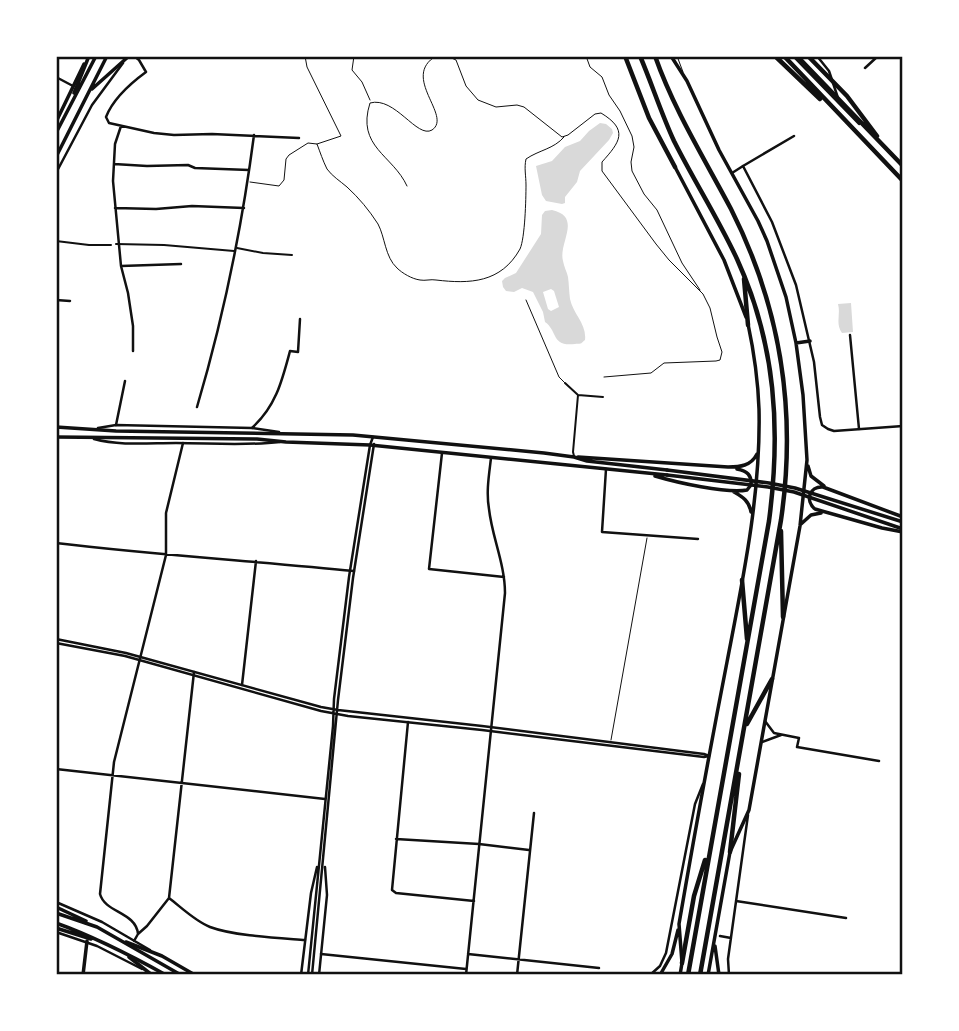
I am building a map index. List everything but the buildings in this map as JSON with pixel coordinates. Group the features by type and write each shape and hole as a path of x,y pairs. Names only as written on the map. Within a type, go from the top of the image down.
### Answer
{"highway":[{"path":"625,56 649,117 675,167"},
{"path":"655,56 675,106 757,266 772,314 784,383 788,435 788,462 781,520 699,975"},
{"path":"775,56 833,109"},
{"path":"784,56 903,181"},
{"path":"795,56 903,167"},
{"path":"808,56 847,96 883,146"},
{"path":"641,57 670,132 743,271 759,316 775,405 776,461 769,521 688,975"},
{"path":"743,271 748,325"},
{"path":"781,520 783,617"},
{"path":"742,580 748,646"},
{"path":"730,852 744,730 772,679"},
{"path":"682,963 694,896 711,842"}],"main road":[{"path":"56,122 89,56"},
{"path":"66,114 89,56"},
{"path":"56,133 96,56"},
{"path":"56,157 108,56"},
{"path":"90,90 131,56"},
{"path":"671,56 687,81 758,221 786,297 803,395 807,460 800,526 749,810 730,852 708,975"},
{"path":"56,164 62,145"},
{"path":"660,975 672,954 679,924 742,580 758,453 759,406 754,355 735,284 675,167"},
{"path":"796,343 810,341"},
{"path":"56,427 373,437 574,457 728,467 750,463 758,453"},
{"path":"56,436 148,440 228,439 372,446 606,469 645,470 670,481 747,490 751,485 749,473 728,467"},
{"path":"223,444 228,439"},
{"path":"574,457 794,492 891,522 903,530"},
{"path":"807,460 815,481 903,517"},
{"path":"832,490 817,487 811,491 809,503 813,508 830,513 903,530"},
{"path":"729,490 748,502 751,519"},
{"path":"800,526 811,515 830,513"},
{"path":"891,522 903,522"},
{"path":"56,904 181,975"},
{"path":"56,913 97,926"},
{"path":"679,924 682,963 680,975"},
{"path":"56,927 103,942 166,975"},
{"path":"714,940 719,975"},
{"path":"83,975 87,942"},
{"path":"124,942 162,956 195,975"},
{"path":"122,951 152,975"}],"street":[{"path":"56,173 92,105 131,56 139,60 146,72 108,111 106,117 109,123 174,135 299,138"},
{"path":"795,56 903,167"},
{"path":"817,56 829,71 840,104"},
{"path":"865,68 878,56"},
{"path":"56,77 74,86"},
{"path":"121,126 113,163 114,208 117,244 132,314 133,351"},
{"path":"197,407 219,324 244,208 254,135"},
{"path":"732,173 794,136"},
{"path":"113,163 249,170"},
{"path":"743,166 785,252 796,285 810,341 822,425 834,431 903,426"},
{"path":"114,208 244,208"},
{"path":"56,241 111,245"},
{"path":"117,244 235,249 292,255"},
{"path":"121,266 181,264"},
{"path":"56,300 70,302"},
{"path":"252,428 278,394 290,351 298,352 300,319"},
{"path":"850,335 859,429"},
{"path":"116,425 125,381"},
{"path":"565,383 578,395 603,397"},
{"path":"573,466 578,395"},
{"path":"98,428 116,425 252,428 286,433"},
{"path":"319,975 327,895 322,861 326,799 352,571 373,437"},
{"path":"148,440 223,444 286,442"},
{"path":"138,934 135,922 100,898 114,762 166,555 166,513 183,443"},
{"path":"442,453 429,569 504,577"},
{"path":"466,975 505,598 504,577 489,512 491,458"},
{"path":"606,469 602,532 698,539"},
{"path":"56,543 352,571"},
{"path":"242,687 256,561"},
{"path":"56,641 139,658 336,712 491,729"},
{"path":"134,941 169,898 193,673"},
{"path":"336,712 709,756"},
{"path":"310,975 336,712"},
{"path":"765,721 774,733 799,738 797,747 878,761"},
{"path":"408,722 391,886 394,892 474,901"},
{"path":"761,742 781,735"},
{"path":"56,769 326,799"},
{"path":"650,975 663,960 672,927 695,804 705,777"},
{"path":"729,975 731,938 749,810"},
{"path":"517,975 534,813"},
{"path":"396,838 530,850"},
{"path":"301,975 312,884 322,861"},
{"path":"169,898 212,927 230,932 305,940"},
{"path":"736,901 846,918"},
{"path":"56,904 102,922 162,956"},
{"path":"56,927 114,953 152,975"},
{"path":"720,936 731,938"},
{"path":"321,954 466,969"},
{"path":"468,954 599,968"}],"lane":[{"path":"248,181 279,186 284,180 286,159 289,155 308,143 317,144 341,135 307,67 305,56"},
{"path":"354,56 352,70 362,82 371,103 367,122 372,139 379,153 400,173 407,186"},
{"path":"371,103 388,104 404,118 421,128 431,130 437,124 437,115 423,76 428,62 436,56"},
{"path":"447,56 456,60 466,86 478,100 496,107 524,107 564,137"},
{"path":"586,56 590,67 602,77 608,95 620,111 632,136 634,147 631,167 644,194 657,210 682,263 710,308 722,352 720,360 716,362 664,363 651,373 604,377"},
{"path":"677,56 687,81"},
{"path":"317,144 328,169 360,199 379,227 391,261 396,267 421,281 473,281 489,278 502,270 520,248 523,239 526,159 559,143 599,113 605,115 614,123 620,139 602,162 602,171 656,244 703,294"},
{"path":"526,300 559,377 565,383"},
{"path":"610,744 647,535"}],"shaded area":[{"path":"600,123 612,129 609,140 580,171 577,182 565,197 565,203 546,201 542,195 536,166 552,161 565,147 580,141"},
{"path":"545,211 561,213 568,224 562,254 570,299 584,329 585,340 581,344 558,341 545,322 533,292 522,288 514,292 506,291 503,287 502,281 516,273 541,234 542,215","holes":["551,289 559,307 551,311 543,292"]},
{"path":"851,303 853,332 842,333 838,304"}]}
